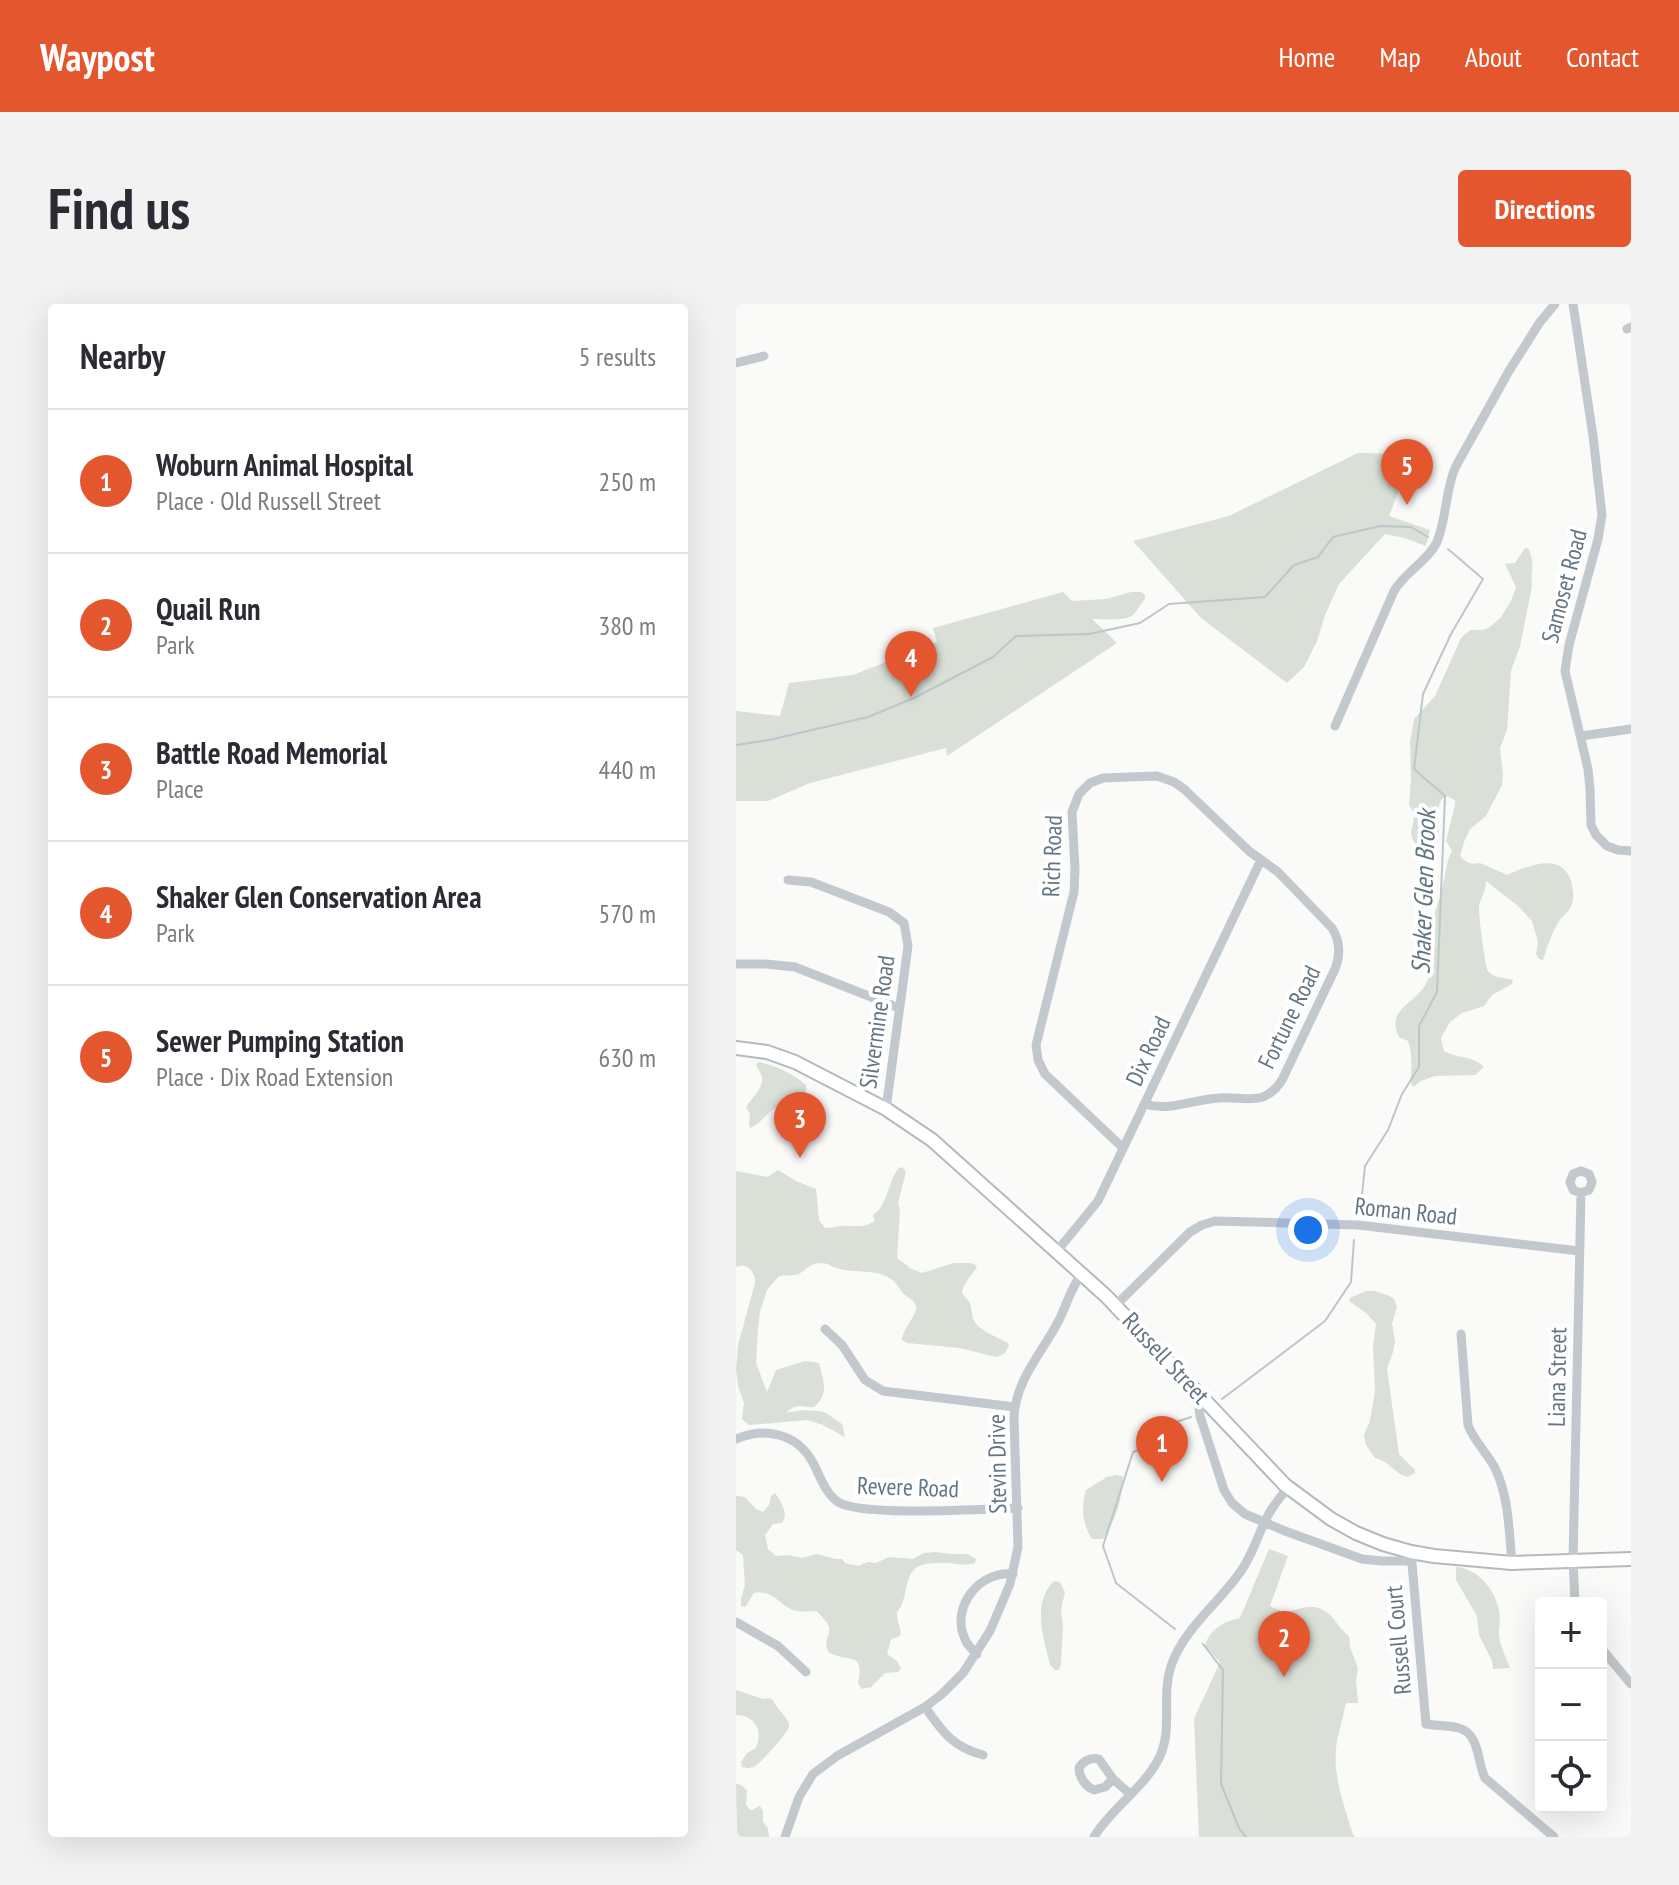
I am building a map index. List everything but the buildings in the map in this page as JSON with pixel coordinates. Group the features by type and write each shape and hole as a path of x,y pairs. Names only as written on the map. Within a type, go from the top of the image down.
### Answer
{"street":[{"path":"1335,726 1394,591 1435,545 1449,482 1456,466 1509,371 1555,304"},
{"name":"Samoset Road","path":"1573,304 1602,509 1598,539 1565,662 1567,682 1590,784 1589,817 1592,829 1610,848 1631,851"},
{"path":"736,363 764,356"},
{"path":"1581,736 1631,729"},
{"name":"Rich Road","path":"1123,1148 1045,1074 1037,1055 1037,1040 1074,892 1072,812 1077,798 1086,786 1103,778 1163,777 1184,789 1261,860"},
{"name":"Fortune Road","path":"1145,1104 1158,1108 1214,1098 1256,1098 1268,1094 1280,1083 1322,996 1339,957 1335,933 1278,872 1261,860"},
{"name":"Dix Road","path":"1057,1251 1096,1204 1261,860"},
{"name":"Silvermine Road","path":"788,880 809,881 889,912 906,927 908,946 886,1109"},
{"path":"736,964 795,967 899,1008"},
{"name":"Russell Street","path":"736,1048 784,1058 886,1109 932,1140 1116,1305 1288,1488 1320,1513 1411,1556 1512,1563 1631,1559"},
{"name":"Liana Street","path":"1575,1597 1581,1193"},
{"name":"Roman Road","path":"1116,1305 1190,1232 1215,1221 1358,1225 1579,1251"},
{"name":"Stevin Drive","path":"785,1837 799,1797 813,1774 837,1756 925,1707 954,1684 977,1654 998,1614 1013,1574 1018,1547 1017,1396 1082,1273"},
{"path":"825,1329 842,1345 865,1380 877,1389 1015,1407"},
{"path":"1461,1334 1468,1425 1502,1486 1512,1563"},
{"path":"1202,1397 1200,1414 1224,1490 1245,1514 1362,1559 1382,1561 1411,1556"},
{"name":"Revere Road","path":"736,1439 764,1432 791,1440 809,1457 831,1496 852,1508 1018,1508"},
{"path":"1094,1837 1152,1770 1162,1752 1168,1722 1168,1681 1177,1653 1197,1622 1241,1571 1264,1523 1288,1488"},
{"name":"Russell Court","path":"1411,1556 1426,1724 1457,1728 1469,1734 1475,1742 1485,1778 1554,1837"},
{"path":"977,1654 962,1632 962,1611 966,1599 989,1577 1013,1574"},
{"path":"736,1622 778,1646 806,1672"},
{"path":"1607,1655 1631,1684"},
{"path":"925,1707 955,1744 983,1755"},
{"path":"1113,1779 1130,1794"}],"shaded area":[{"path":"1358,453 1413,454 1389,516 1430,530 1426,546 1385,534 1339,584 1304,667 1287,683 1201,618 1133,541 1229,516"},
{"path":"1528,548 1532,559 1532,586 1520,646 1511,671 1507,730 1500,748 1502,785 1486,816 1470,829 1460,856 1469,863 1480,863 1507,875 1543,863 1560,866 1571,881 1573,900 1555,929 1543,960 1536,954 1538,942 1532,921 1486,881 1479,910 1488,971 1513,980 1512,984 1492,995 1484,1006 1462,1013 1450,1022 1441,1038 1444,1051 1484,1067 1475,1075 1435,1076 1413,1087 1410,1046 1408,1041 1399,1037 1396,1018 1425,986 1429,977 1432,927 1452,851 1446,841 1455,805 1455,800 1446,796 1441,800 1436,845 1427,851 1419,848 1411,836 1414,816 1409,805 1410,742 1414,719 1435,696 1461,638 1470,630 1490,627 1501,617 1516,587 1505,564 1515,563"},
{"path":"1063,592 1072,601 1106,599 1131,592 1141,592 1145,599 1130,617 1092,619 1117,643 947,756 946,748 810,783 768,801 736,801 736,711 780,716 789,683 853,675 937,642 933,628"},
{"path":"758,1062 790,1074 806,1085 806,1090 793,1103 777,1107 751,1128 746,1107 761,1085"},
{"path":"902,1167 906,1172 898,1203 897,1258 909,1268 922,1273 954,1263 977,1266 962,1293 970,1303 977,1325 1009,1346 1004,1354 996,1357 960,1348 907,1343 902,1340 903,1335 916,1306 893,1281 879,1273 816,1264 798,1274 779,1276 767,1290 760,1311 756,1363 767,1392 776,1370 805,1361 819,1363 824,1392 819,1402 814,1407 796,1407 786,1413 803,1410 826,1413 842,1424 845,1437 807,1420 749,1425 742,1419 744,1403 736,1369 738,1345 755,1283 750,1269 736,1267 736,1171 768,1177 778,1170 816,1189 819,1220 827,1228 862,1226 875,1221 873,1215 882,1205 895,1174"},
{"path":"1366,1291 1387,1295 1394,1299 1397,1307 1392,1324 1395,1342 1387,1369 1399,1454 1415,1470 1407,1477 1375,1458 1366,1445 1364,1435 1370,1421 1375,1391 1373,1345 1376,1324 1349,1301"},
{"path":"1116,1475 1123,1476 1115,1518 1103,1539 1092,1539 1083,1515 1086,1490"},
{"path":"775,1493 785,1516 782,1523 773,1524 765,1535 768,1549 776,1556 802,1558 817,1554 858,1566 889,1557 913,1559 924,1553 936,1552 967,1554 976,1559 975,1563 966,1565 927,1564 914,1569 897,1613 901,1634 891,1639 887,1654 897,1661 901,1668 898,1672 885,1673 871,1687 862,1689 858,1683 860,1673 857,1662 828,1652 829,1627 817,1611 796,1611 761,1593 754,1593 746,1606 741,1606 745,1585 743,1555 736,1550 736,1496 745,1497 763,1512"},
{"path":"1269,1549 1288,1556 1270,1606 1282,1611 1310,1607 1321,1609 1349,1636 1358,1668 1358,1703 1347,1703 1345,1706 1337,1744 1336,1771 1356,1837 1199,1837 1194,1719 1220,1662 1205,1646 1218,1627 1240,1618"},
{"path":"1456,1567 1473,1572 1492,1592 1499,1608 1500,1641 1510,1668 1493,1669 1479,1635 1477,1616 1456,1580"},
{"path":"1054,1581 1060,1582 1065,1592 1061,1610 1063,1625 1059,1670 1050,1665 1041,1622 1043,1600"},
{"path":"736,1690 773,1700 789,1724 774,1748 750,1768 742,1767 741,1762 747,1753 756,1748 759,1735 753,1721 736,1715"},
{"path":"736,1784 747,1790 746,1805 749,1809 760,1806 769,1837 737,1837"}],"waterway":[{"name":"Shaker Glen Brook","path":"736,745 868,717 914,698 993,657 1016,636 1089,634 1140,623 1169,604 1265,597 1294,565 1318,557 1333,537 1380,526 1411,527 1428,537"},
{"name":"Shaker Glen Brook","path":"1360,1214 1365,1166 1388,1130 1402,1094 1419,1067 1419,1026 1437,992 1445,796 1414,769 1423,694 1451,634 1483,579 1448,549"},
{"name":"Shaker Glen Brook","path":"1222,1399 1325,1321 1351,1282 1354,1240"},
{"name":"Shaker Glen Brook","path":"1175,1629 1116,1583 1103,1546 1133,1452 1166,1440 1173,1423 1191,1417"},
{"name":"Shaker Glen Brook","path":"1203,1644 1223,1670 1221,1784 1239,1828 1246,1837"}],"place":[{"name":"Sewer Pumping Station","path":"1407,505"},
{"name":"Shaker Glen Conservation Area","path":"911,697"},
{"name":"Battle Road Memorial","path":"800,1158"},
{"name":"Woburn Animal Hospital","path":"1162,1482"},
{"name":"Quail Run","path":"1284,1677"}]}
